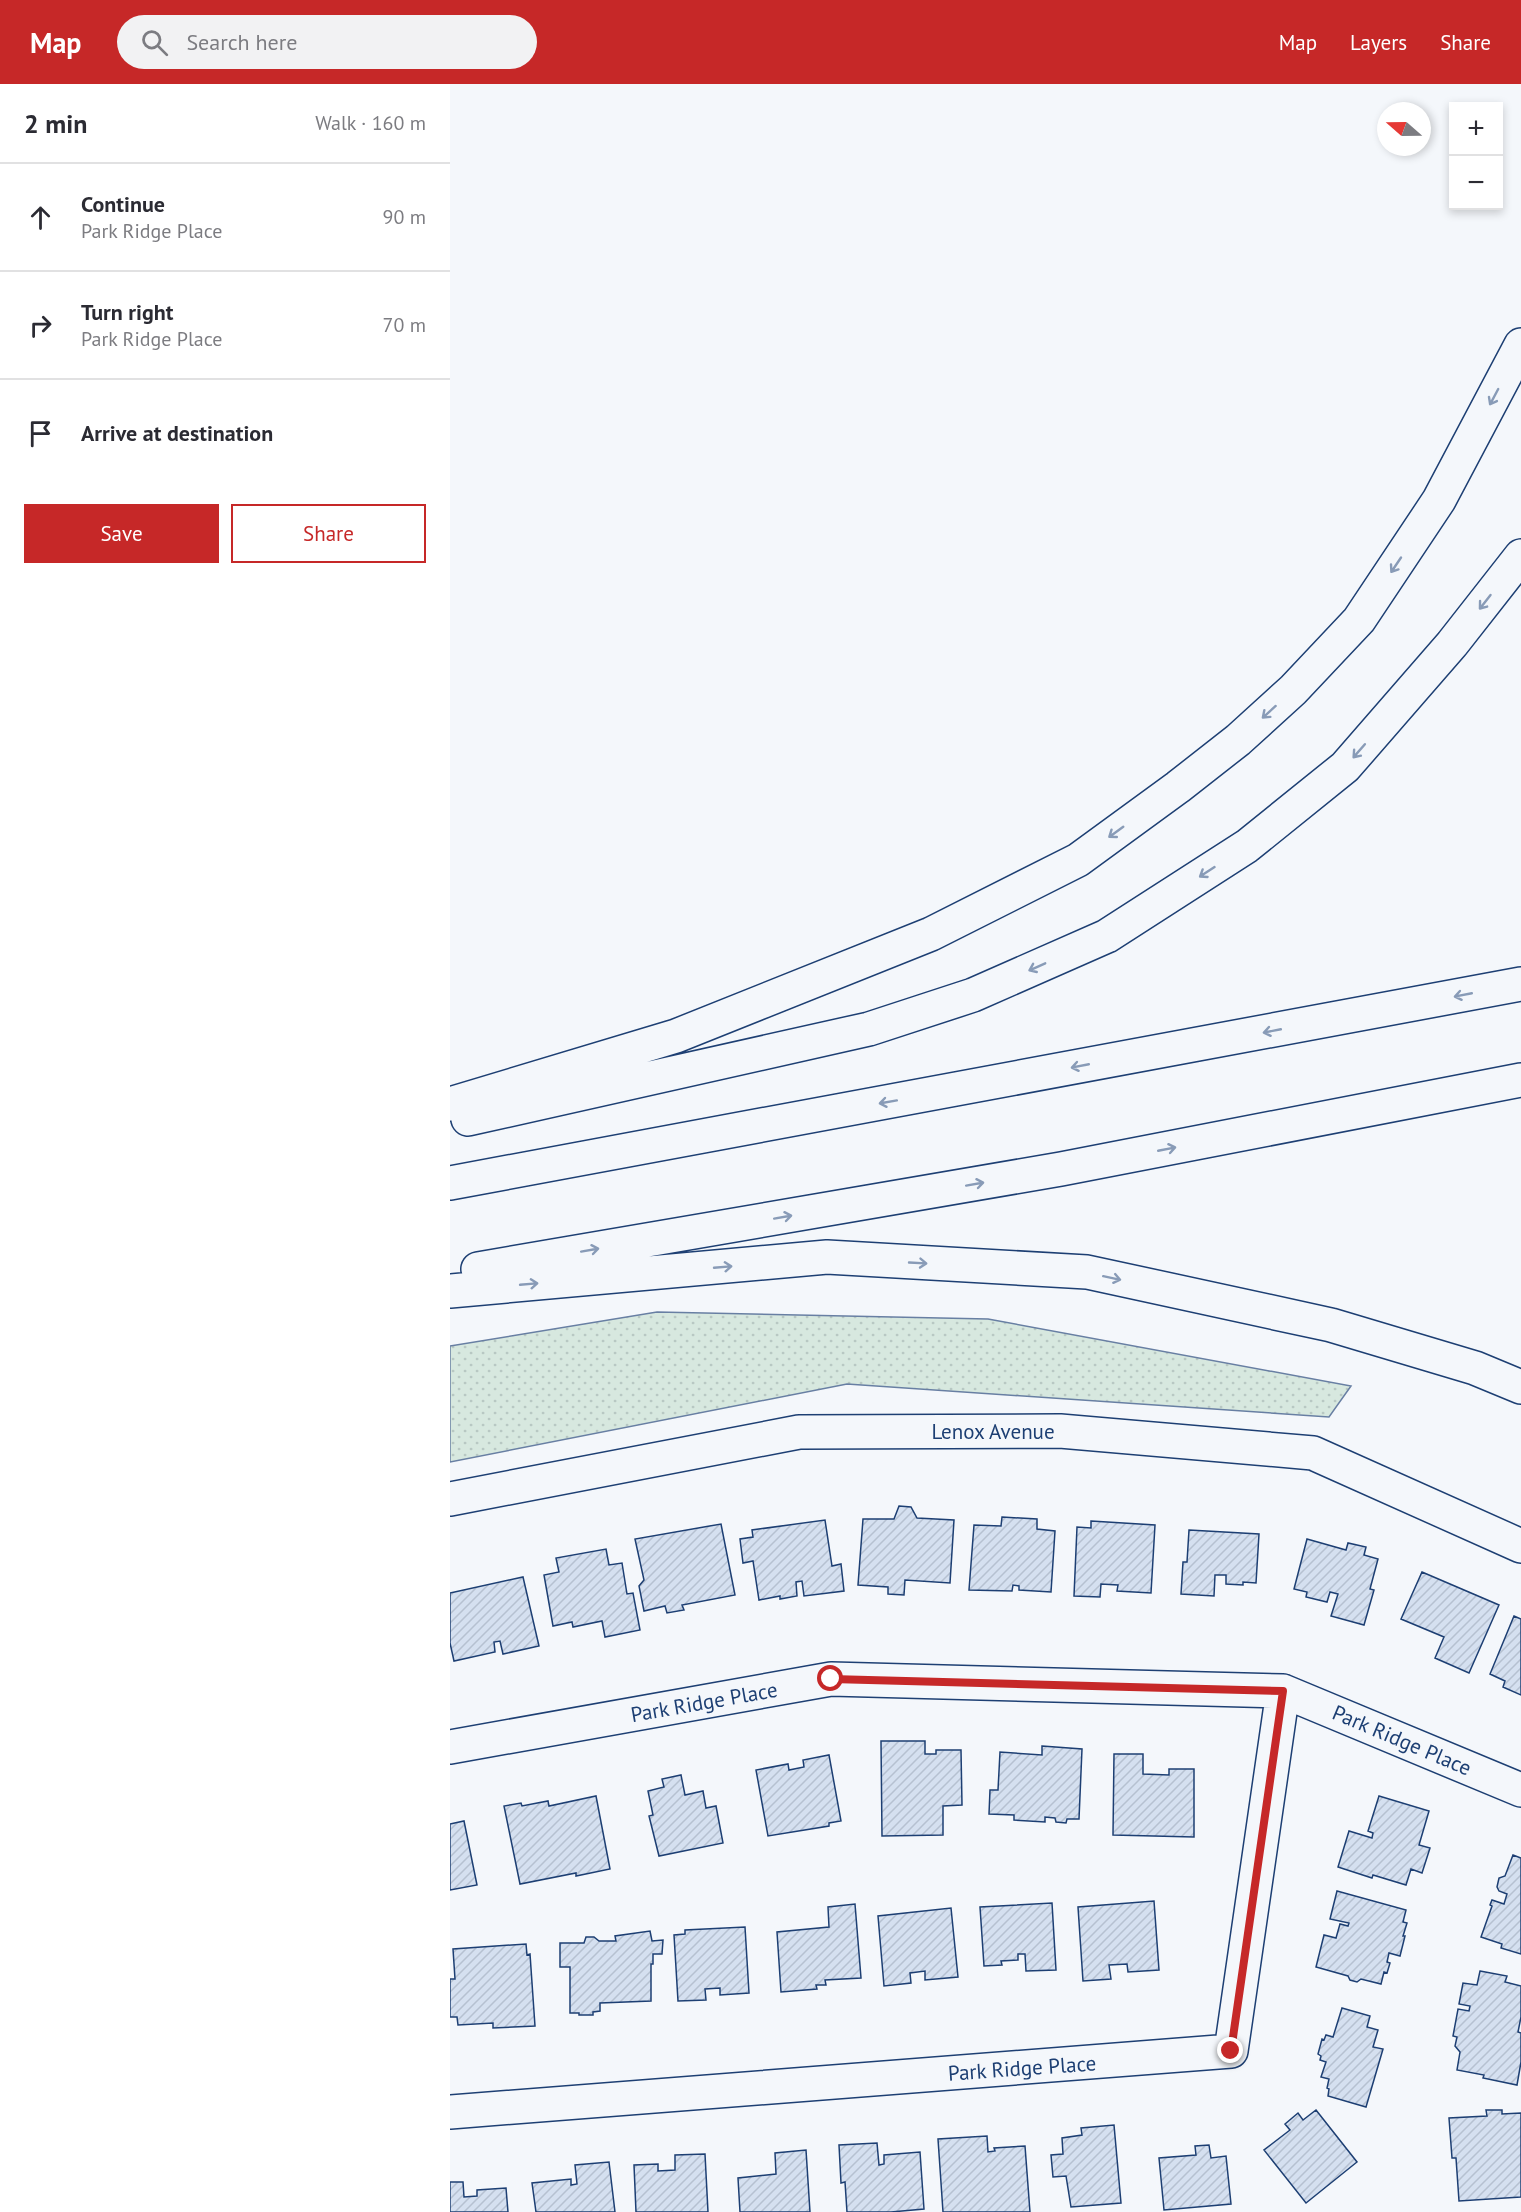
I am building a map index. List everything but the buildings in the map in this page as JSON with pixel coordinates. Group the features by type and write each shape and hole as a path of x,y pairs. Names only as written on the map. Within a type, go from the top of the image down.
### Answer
{"main road":[{"path":"450,1104 676,1036 931,934 1078,860 1238,740 1293,690 1359,620 1439,500 1521,345"},
{"path":"450,1122 869,1029 973,995 1107,936 1247,846 1345,767 1452,645 1521,556"},
{"path":"450,1183 1521,984"},
{"path":"450,1274 1061,1169 1521,1080"},
{"path":"450,1291 827,1257 1087,1272 1331,1325 1475,1368 1521,1387"},
{"name":"Lenox Avenue","path":"450,1499 799,1432 1060,1431 1313,1453 1521,1546"},
{"name":"Park Ridge Place","path":"450,1747 831,1679 1283,1691 1521,1790"},
{"name":"Park Ridge Place","path":"450,2112 1231,2051 1283,1691"}],"shaded area":[{"path":"657,1312 988,1319 1351,1386 1329,1417 847,1384 450,1462 450,1346"}],"route":[{"path":"831,1679 1283,1691 1231,2051"}]}
